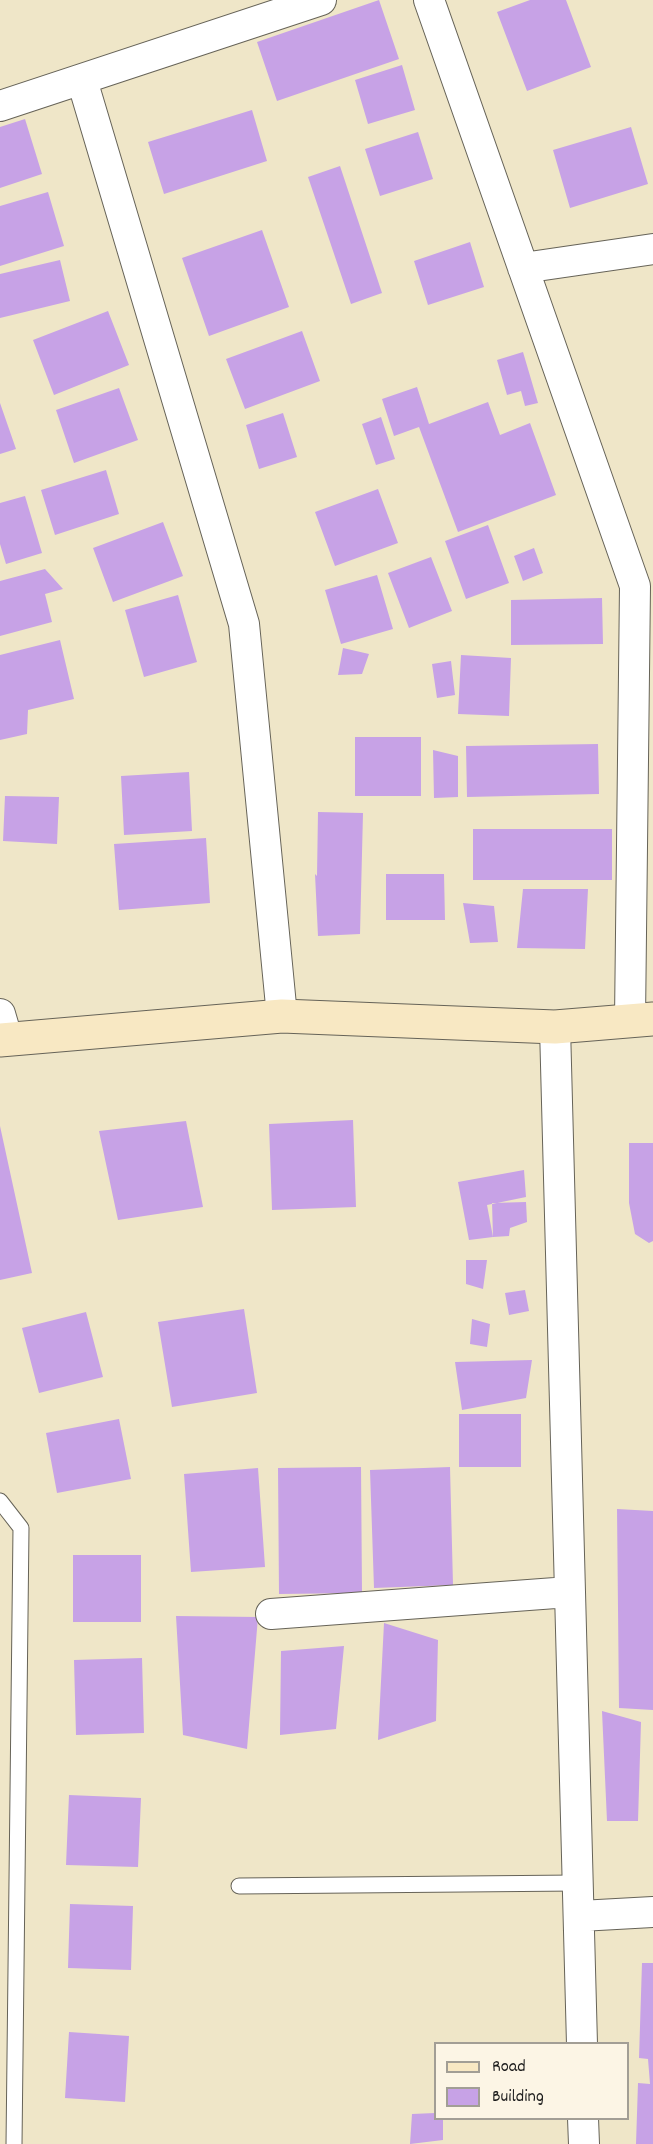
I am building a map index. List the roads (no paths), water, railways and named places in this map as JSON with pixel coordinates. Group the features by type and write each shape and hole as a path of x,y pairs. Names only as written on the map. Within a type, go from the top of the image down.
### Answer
{"main road":[{"path":"2,1031 282,1016 555,1027 641,1019"}],"street":[{"path":"0,106 321,0"},
{"path":"429,0 523,268 644,588 641,1019"},
{"path":"82,80 244,624 282,1016"},
{"path":"523,268 653,249"},
{"path":"555,1027 582,2042"},
{"path":"271,1614 569,1592"},
{"path":"580,1916 653,1912"},
{"path":"583,2120 584,2144"}],"lane":[{"path":"0,1501 21,1528 14,2144"},
{"path":"239,1886 577,1882"}]}
